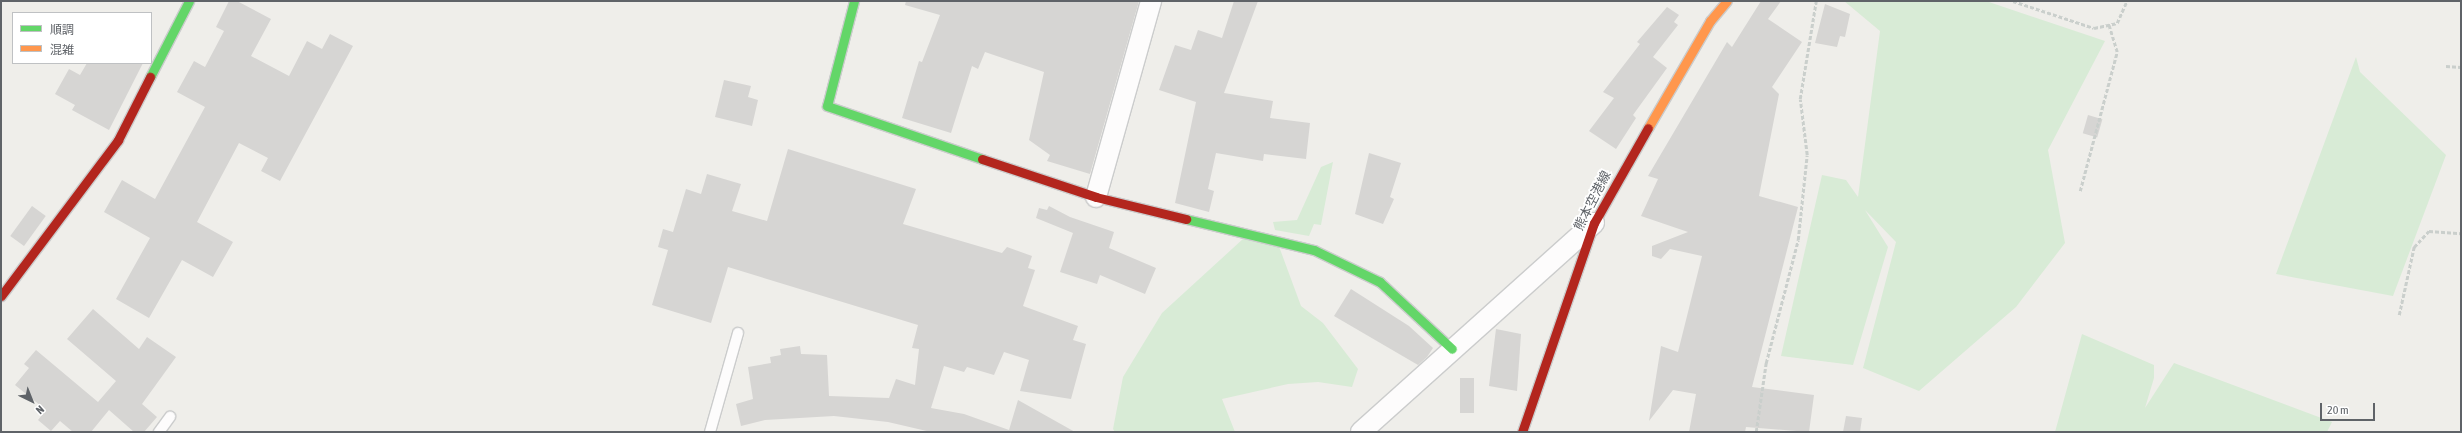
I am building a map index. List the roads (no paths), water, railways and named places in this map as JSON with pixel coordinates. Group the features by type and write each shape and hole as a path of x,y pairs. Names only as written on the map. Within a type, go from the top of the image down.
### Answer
{"street":[{"path":"1,296 118,140 189,1"},
{"path":"854,1 827,106 1096,197 1314,250 1380,282 1452,348"},
{"path":"1096,197 1151,1"},
{"name":"熊本空港線","path":"1522,432 1594,222 1710,21 1727,1"},
{"path":"1361,432 1452,348 1486,323 1532,276 1594,222"}],"lane":[{"path":"710,432 738,333"},
{"path":"159,432 170,417"}]}
